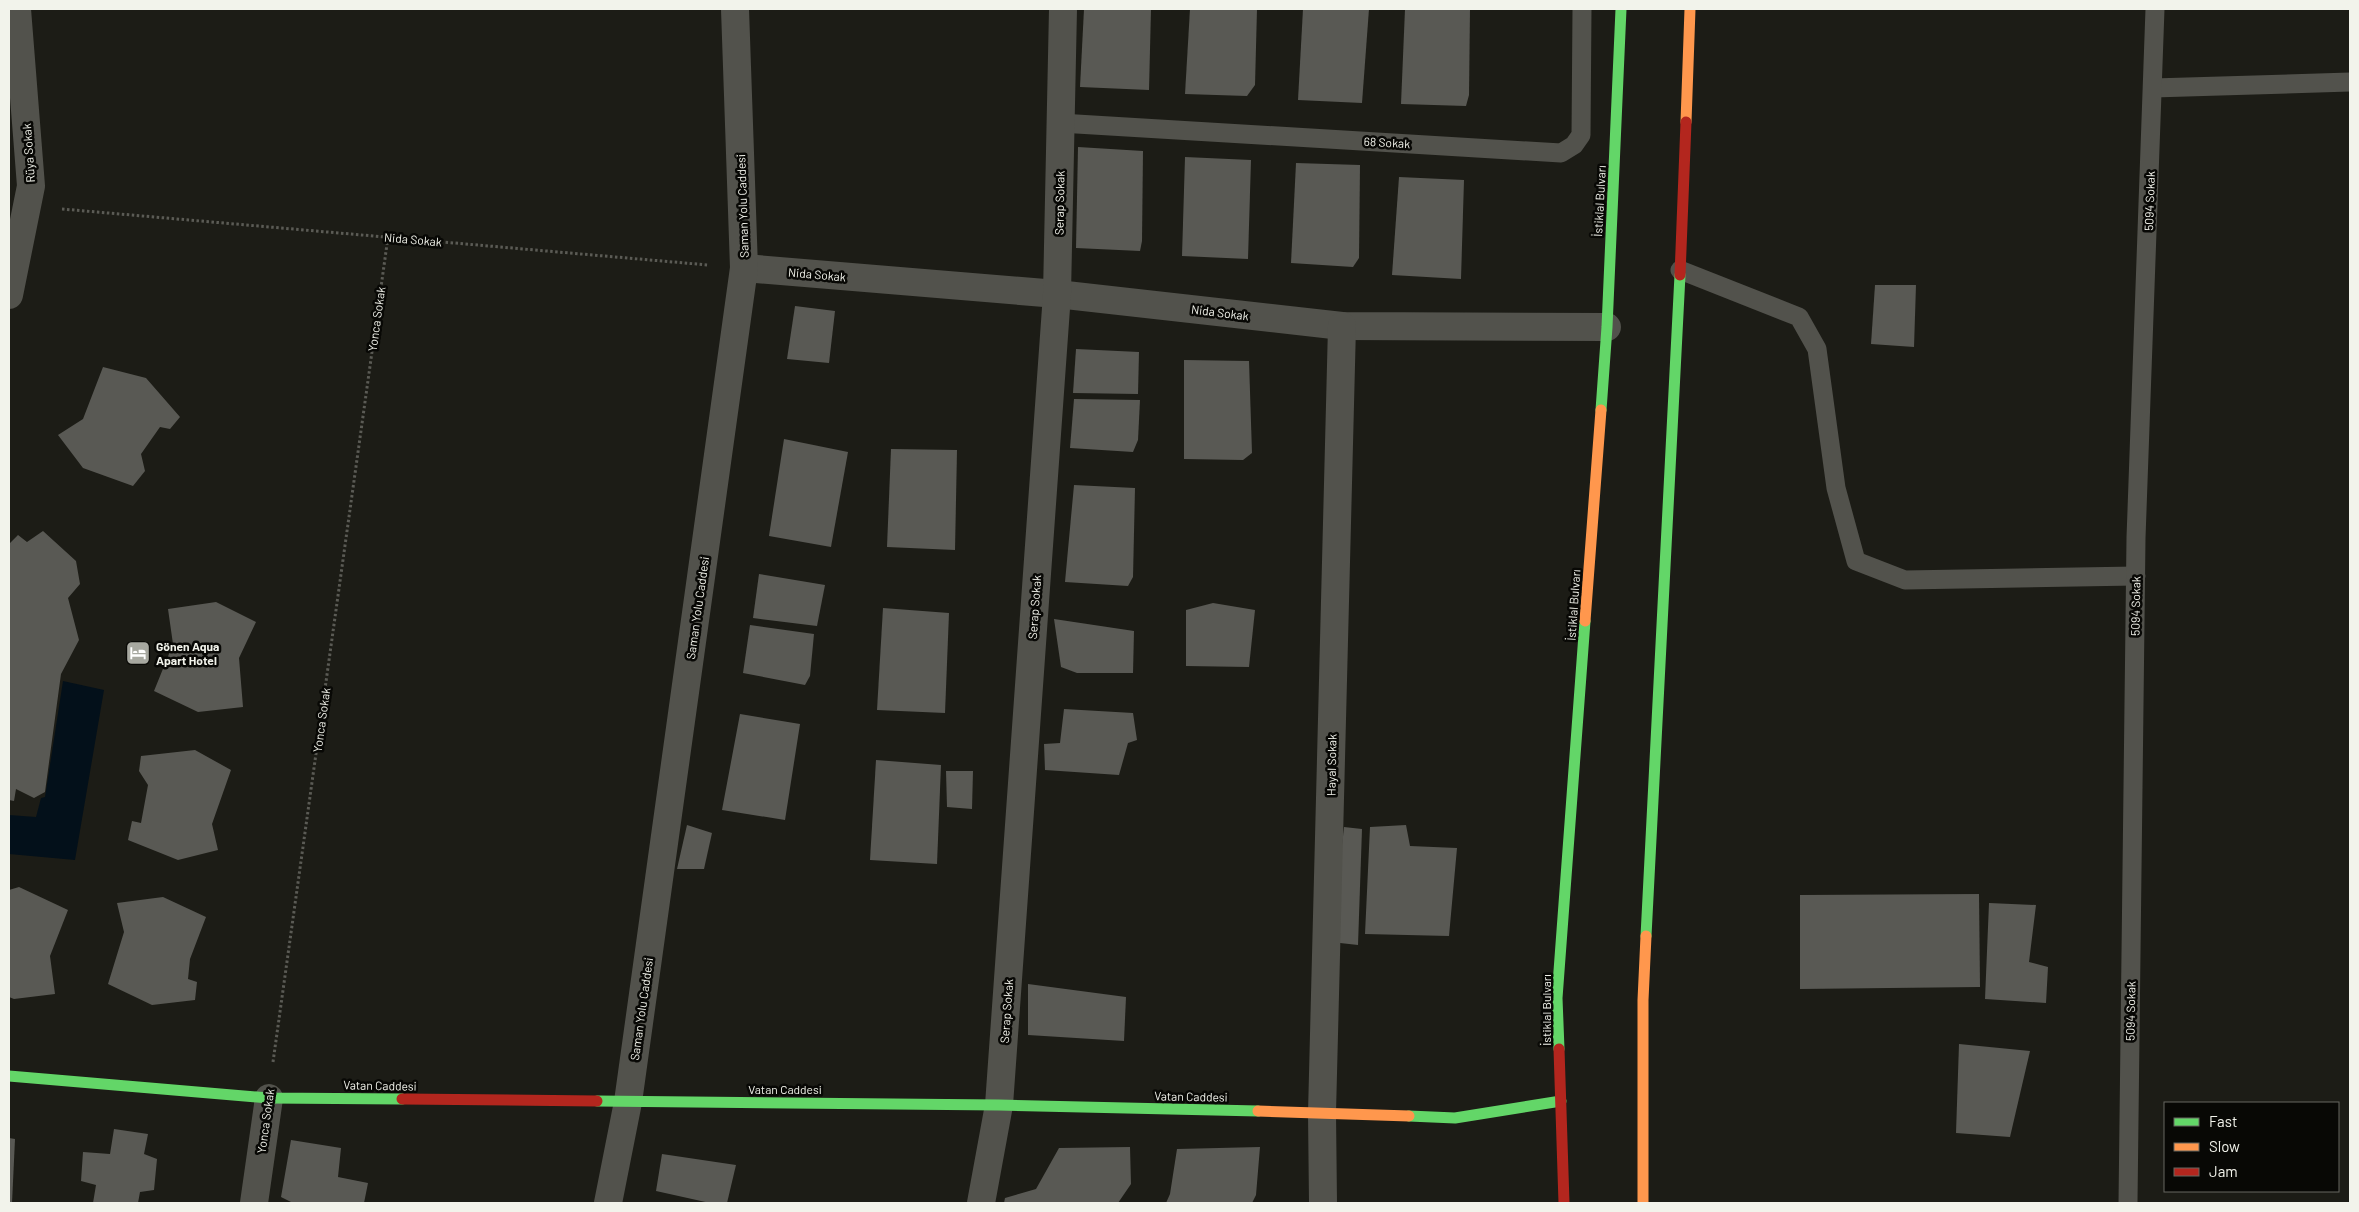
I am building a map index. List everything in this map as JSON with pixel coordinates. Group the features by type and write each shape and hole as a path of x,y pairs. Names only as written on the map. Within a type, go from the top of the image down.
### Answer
{"main road":[{"name":"İstiklal Bulvarı","path":"1564,1203 1557,998 1607,328 1621,9"},
{"path":"1643,1203 1643,1000 1680,270 1690,9"},
{"name":"Vatan Caddesi","path":"9,1076 268,1098 999,1105 1456,1118 1561,1101"}],"street":[{"name":"Rüya Sokak","path":"9,295 31,186 17,9"},
{"name":"Saman Yolu Caddesi","path":"608,1203 628,1102 744,268 735,9"},
{"name":"Serap Sokak","path":"981,1203 999,1105 1057,294 1063,9"},
{"name":"Nida Sokak","path":"744,268 1057,294 1342,326 1607,328"},
{"name":"Hayal Sokak","path":"1323,1203 1322,1113 1342,326"},
{"name":"Yonca Sokak","path":"254,1203 268,1098"}],"lane":[{"name":"68 Sokak","path":"1060,123 1561,153 1574,145 1581,136 1582,9"},
{"name":"5094 Sokak","path":"2128,1203 2136,576 2155,9"},
{"path":"2153,88 2350,82"},
{"path":"1680,270 1799,317 1817,349 1836,488 1856,561 1906,580 2136,576"}],"path":[{"name":"Nida Sokak","path":"27,206 744,268"},
{"name":"Yonca Sokak","path":"268,1098 388,237"}],"shaded area":[{"path":"63,681 104,690 75,860 9,854 9,815 36,817 41,798 45,797"}],"building":[{"path":"1084,9 1151,9 1149,90 1080,87"},
{"path":"1190,9 1257,9 1255,85 1247,96 1185,94"},
{"path":"1303,9 1369,9 1362,103 1298,100"},
{"path":"1405,9 1470,9 1469,95 1466,106 1401,104"},
{"path":"1078,147 1143,151 1142,241 1140,251 1076,248"},
{"path":"1185,157 1251,160 1248,259 1182,256"},
{"path":"1296,163 1360,165 1359,258 1353,267 1291,263"},
{"path":"1399,177 1464,180 1461,279 1392,275"},
{"path":"1875,285 1916,285 1914,347 1871,344"},
{"path":"795,306 835,311 829,363 787,359"},
{"path":"1076,349 1139,352 1138,394 1073,393"},
{"path":"1184,360 1249,361 1252,453 1243,460 1184,459"},
{"path":"103,367 146,378 180,417 170,429 160,427 141,454 145,471 133,486 83,468 58,435 83,419"},
{"path":"1074,399 1140,400 1138,440 1133,452 1070,448"},
{"path":"784,439 848,452 831,547 769,536"},
{"path":"891,449 957,450 955,550 887,547"},
{"path":"1074,485 1135,488 1133,577 1128,586 1065,582"},
{"path":"43,531 76,561 80,584 68,598 79,640 61,674 45,792 34,798 16,789 14,801 9,800 9,544 18,535 27,542"},
{"path":"759,574 825,585 817,626 753,618"},
{"path":"216,602 256,622 239,658 243,707 198,712 154,691 173,644 168,609"},
{"path":"1213,603 1255,610 1249,667 1186,666 1186,610"},
{"path":"883,608 949,613 945,713 877,710"},
{"path":"1054,619 1134,631 1133,673 1077,673 1061,667"},
{"path":"750,625 814,634 810,676 805,685 743,673"},
{"path":"1064,709 1133,713 1137,740 1128,743 1119,775 1045,770 1044,744 1060,743"},
{"path":"740,714 800,724 785,820 722,810"},
{"path":"195,750 231,770 212,824 218,850 178,860 128,840 132,821 141,823 148,785 139,771 141,756"},
{"path":"876,760 941,765 937,864 870,860"},
{"path":"946,771 973,771 972,809 947,807"},
{"path":"687,825 712,833 704,869 677,869"},
{"path":"1406,825 1410,846 1457,848 1449,936 1365,934 1370,827"},
{"path":"1344,827 1362,829 1358,945 1331,942"},
{"path":"19,887 68,910 50,956 55,994 14,999 9,997 9,890"},
{"path":"1979,894 1980,987 1800,989 1800,895"},
{"path":"163,897 206,917 190,959 188,979 197,982 195,1000 152,1005 108,984 124,932 117,903"},
{"path":"1989,903 2036,905 2029,962 2048,967 2046,1003 1985,999"},
{"path":"1028,984 1126,997 1124,1041 1028,1035"},
{"path":"1959,1044 2030,1051 2010,1137 1956,1133"},
{"path":"114,1129 148,1134 144,1154 157,1159 154,1190 140,1192 138,1203 93,1203 96,1185 81,1181 83,1152 110,1154"},
{"path":"9,1138 15,1139 12,1203 9,1203"},
{"path":"291,1140 341,1148 338,1177 368,1183 364,1203 293,1203 281,1197"},
{"path":"1130,1147 1131,1184 1118,1203 1004,1203 1005,1198 1036,1189 1059,1148"},
{"path":"1260,1147 1256,1195 1252,1203 1166,1203 1170,1194 1177,1149"},
{"path":"662,1154 736,1165 727,1203 710,1203 656,1191"}],"traffic: fast":[{"path":"1601,410 1607,327 1621,9"},
{"path":"1646,936 1680,275"},
{"path":"1559,1049 1557,998 1585,621"},
{"path":"9,1076 269,1098 402,1099"},
{"path":"597,1101 999,1105 1258,1111"},
{"path":"1409,1116 1455,1118 1561,1101"}],"traffic: slow":[{"path":"1686,122 1690,9"},
{"path":"1585,621 1601,410"},
{"path":"1643,1203 1643,1000 1646,936"},
{"path":"1258,1111 1409,1116"}],"traffic: jam":[{"path":"1680,275 1686,122"},
{"path":"1559,1049 1564,1203"},
{"path":"402,1099 597,1101"}],"place":[{"name":"Gönen Aqua Apart Hotel","path":"138,653"}]}
